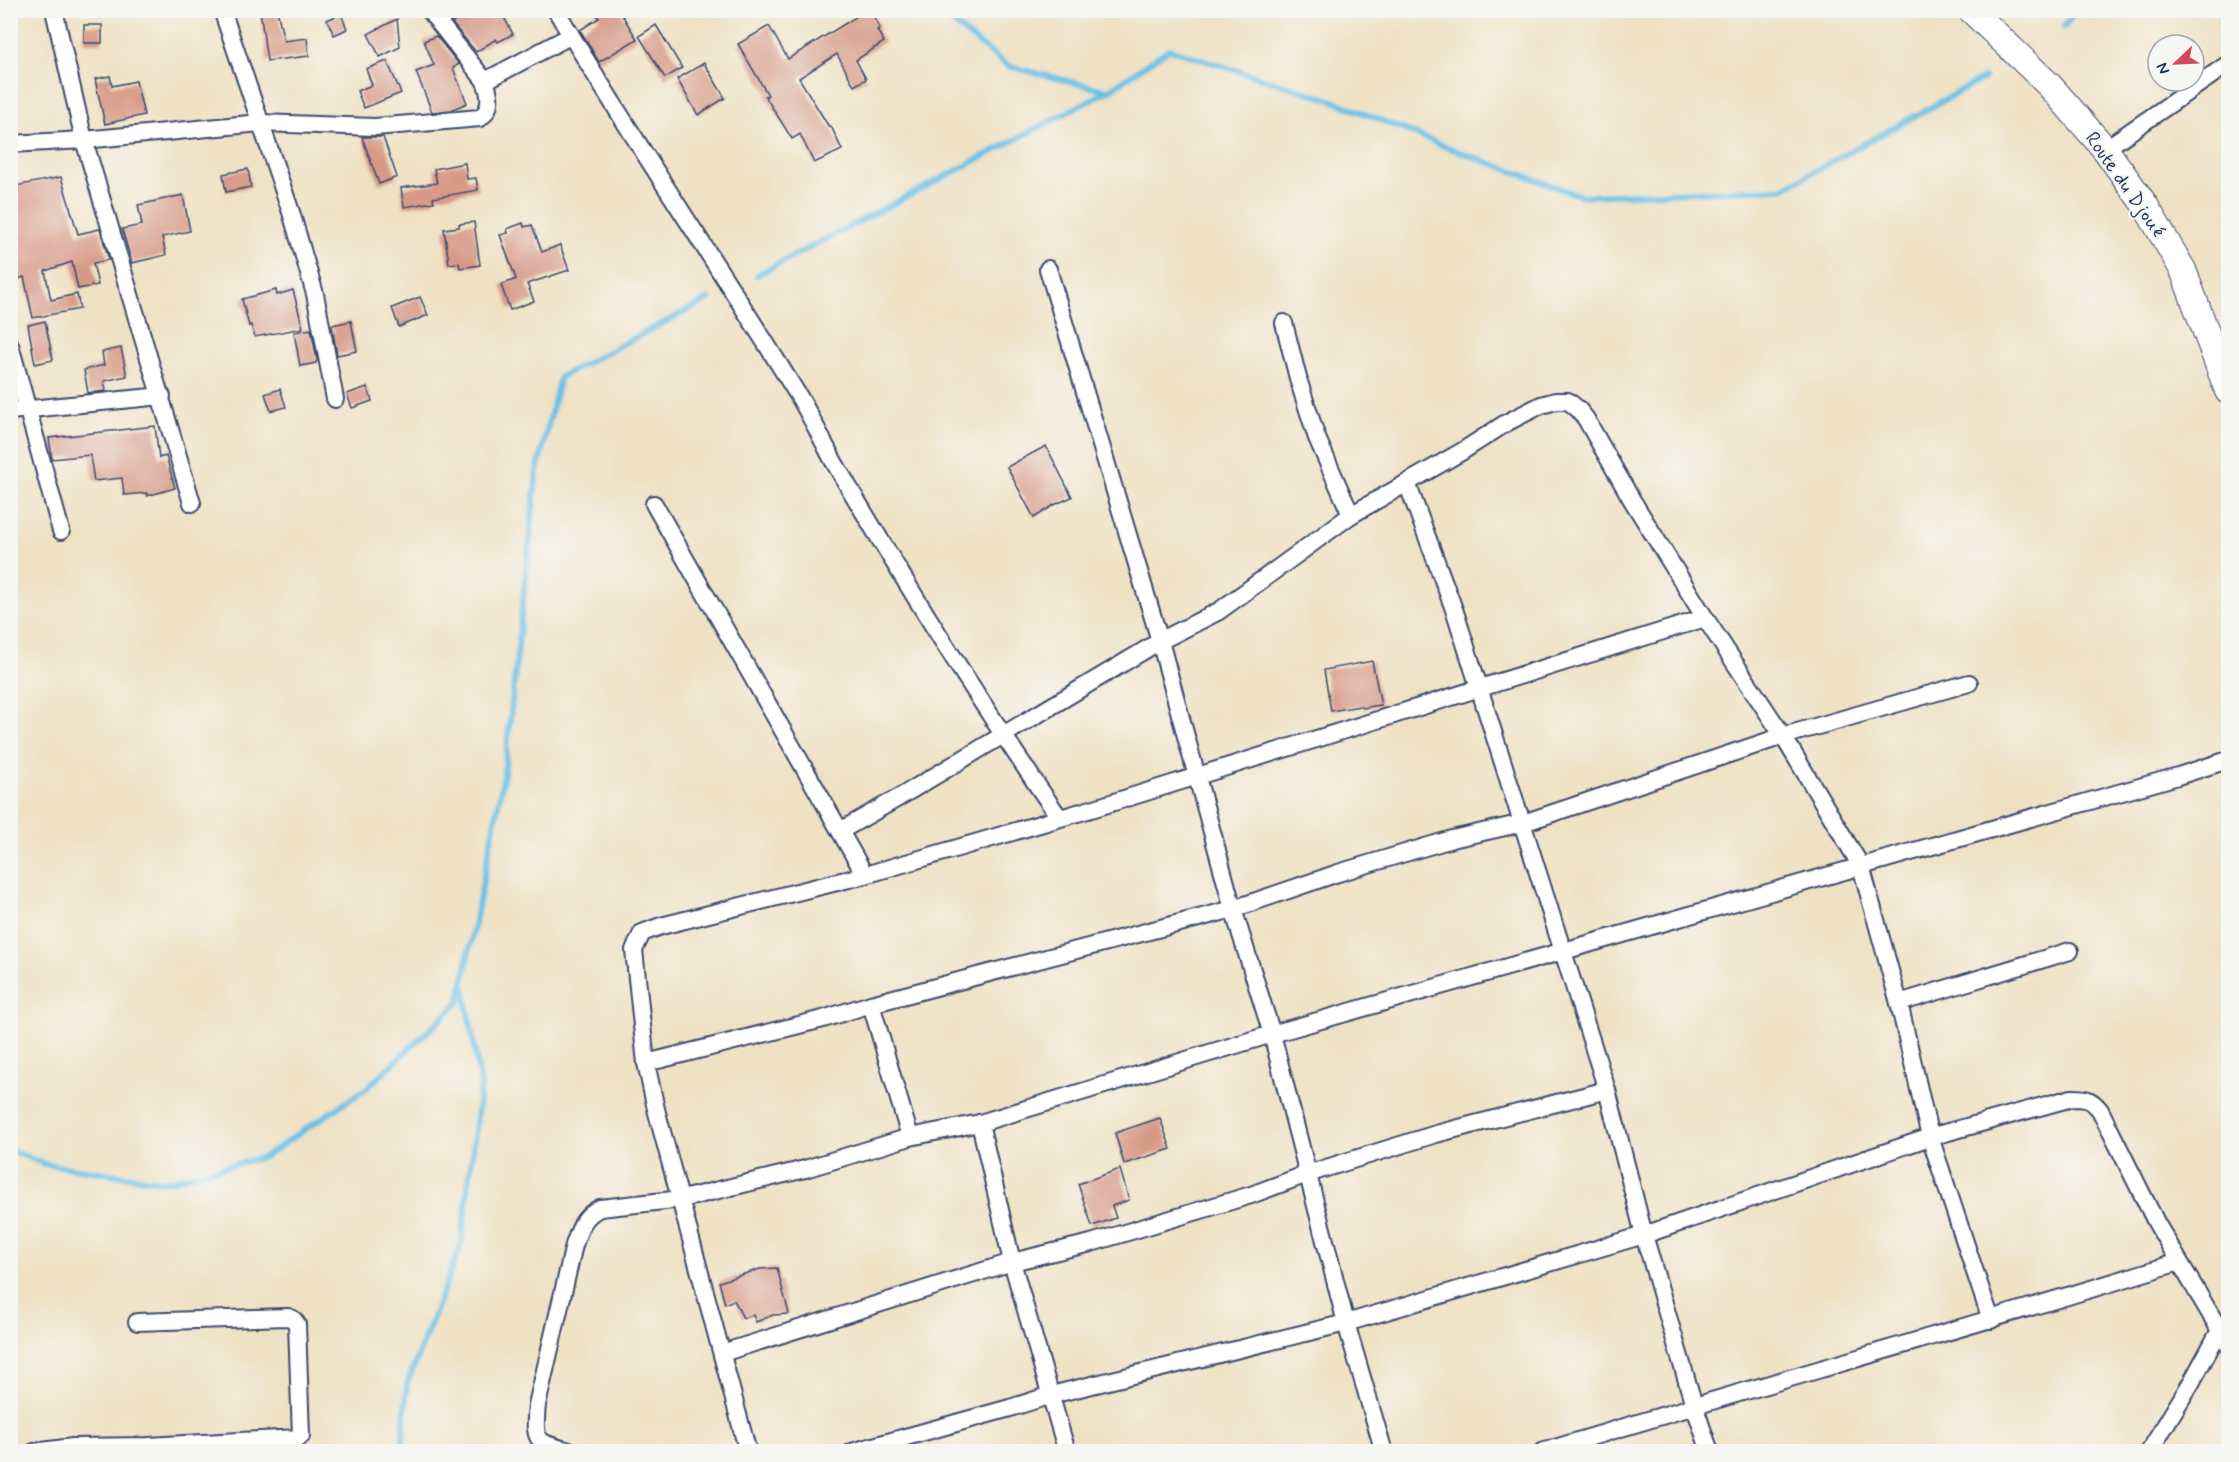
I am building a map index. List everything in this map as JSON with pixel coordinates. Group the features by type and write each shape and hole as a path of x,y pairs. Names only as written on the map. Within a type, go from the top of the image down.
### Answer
{"main road":[{"name":"Route du Djoué","path":"1971,10 2050,86 2105,149 2145,205 2183,270 2229,391"}],"street":[{"path":"54,10 84,140 192,503"},
{"path":"222,10 291,212 315,294 335,399"},
{"path":"10,144 84,140 260,123 375,127 480,118 485,114 490,94 485,81 429,10"},
{"path":"558,11 570,36 739,299 813,419 833,459 1003,736 1059,817"},
{"path":"485,81 570,36"},
{"path":"2105,149 2229,64"},
{"path":"1048,269 1160,641 1233,909 1272,1034 1346,1323 1384,1452"},
{"path":"1284,323 1299,382 1317,438 1351,515"},
{"path":"10,345 30,409 61,531"},
{"path":"10,411 162,396"},
{"path":"840,831 1160,641 1219,611 1351,515 1461,452 1506,423 1541,405 1568,401 1586,419 1632,500 1783,735 1861,866 1899,1002 1930,1137 1992,1320"},
{"path":"1407,483 1455,612 1607,1090 1644,1235 1694,1406 1710,1452"},
{"path":"654,504 865,875"},
{"path":"748,1452 682,1199 667,1151 646,1063 634,950 642,933 661,926 865,875 1098,807 1706,618"},
{"path":"646,1063 823,1019 871,1004 1233,909 1350,869 1452,839 1523,822 1783,735 1969,683"},
{"path":"574,1452 538,1439 534,1429 539,1393 574,1245 582,1222 588,1213 600,1208 682,1199 805,1169 910,1137 980,1123 1272,1034 2229,760"},
{"path":"1899,1002 2070,951"},
{"path":"871,1004 910,1137"},
{"path":"722,1353 1012,1262 1091,1243 1216,1206 1307,1174 1436,1134 1607,1090"},
{"path":"852,1452 1051,1395 1346,1323 1644,1235 1930,1137 2072,1098 2085,1098 2092,1101 2100,1110 2157,1224 2224,1337 2191,1383 2149,1452"},
{"path":"980,1123 1012,1262 1067,1452"},
{"path":"1542,1452 1992,1320 2179,1262"},
{"path":"34,1452 298,1438 301,1436 297,1324 293,1318 137,1322"}],"building":[{"path":"260,10 277,10 284,41 307,38 309,56 267,61"},
{"path":"450,10 500,10 513,34 498,42 496,39 476,52 452,23 455,21"},
{"path":"594,10 619,10 637,39 599,62 580,30 599,18"},
{"path":"870,10 880,28 877,30 884,42 856,60 866,79 854,86 837,54 799,78 829,127 831,126 842,150 814,163 800,134 792,139 765,96 768,95 738,44 769,26 788,59"},
{"path":"341,14 347,29 334,35 327,20"},
{"path":"397,19 400,47 380,57 368,34"},
{"path":"84,25 102,25 102,43 84,43"},
{"path":"656,25 682,68 665,78 639,36"},
{"path":"436,36 459,64 453,68 467,103 451,110 432,112 416,72 434,65 424,41"},
{"path":"387,61 401,93 364,108 357,91 372,85 366,69"},
{"path":"704,63 725,98 698,115 677,79"},
{"path":"110,76 112,86 136,81 144,115 105,124 95,79"},
{"path":"362,137 383,137 397,177 379,184"},
{"path":"465,163 467,179 476,178 478,190 433,198 434,202 404,207 401,188 437,183 434,169"},
{"path":"248,169 251,187 226,192 223,174"},
{"path":"61,177 78,234 100,229 109,260 93,263 98,285 78,289 72,262 45,271 51,300 77,294 80,309 33,318 24,277 15,280 10,267 10,187"},
{"path":"183,195 190,231 162,237 166,255 132,263 122,229 142,225 138,205"},
{"path":"474,222 480,265 460,268 459,263 449,264 444,229"},
{"path":"523,223 524,227 532,225 542,252 560,245 569,270 527,284 534,301 510,310 501,285 516,279 500,235 508,233 507,229"},
{"path":"276,290 277,295 293,290 303,328 255,337 251,325 249,326 242,299"},
{"path":"420,297 428,315 399,327 392,308"},
{"path":"45,321 53,360 35,364 28,325"},
{"path":"351,321 357,351 337,355 332,325"},
{"path":"311,329 317,360 316,363 300,366 294,332"},
{"path":"121,348 127,376 104,381 106,391 88,393 84,370 104,365 102,352"},
{"path":"367,387 372,401 352,408 347,394"},
{"path":"280,389 286,407 271,411 265,394"},
{"path":"155,426 159,458 166,456 175,488 147,496 147,493 124,495 122,478 94,481 90,455 52,459 49,438"},
{"path":"1046,446 1072,497 1034,518 1007,467"},
{"path":"1372,661 1381,705 1331,711 1324,670"},
{"path":"1160,1118 1171,1149 1124,1164 1115,1133"},
{"path":"1120,1169 1129,1200 1112,1206 1116,1218 1092,1226 1078,1184"},
{"path":"777,1268 789,1314 773,1315 756,1322 753,1315 743,1318 734,1300 725,1304 719,1282 760,1269"}],"waterway":[{"path":"936,10 1008,66 1108,91"},
{"path":"2064,27 2076,10"},
{"path":"757,275 1108,91 1169,49 1331,100 1454,150 1581,196 1782,189 1984,78"},
{"path":"10,1150 44,1164 165,1182 264,1157 367,1088 459,1002 504,775 537,471 560,377 709,299"},
{"path":"402,1452 407,1384 461,1245 481,1084 464,988"}]}
